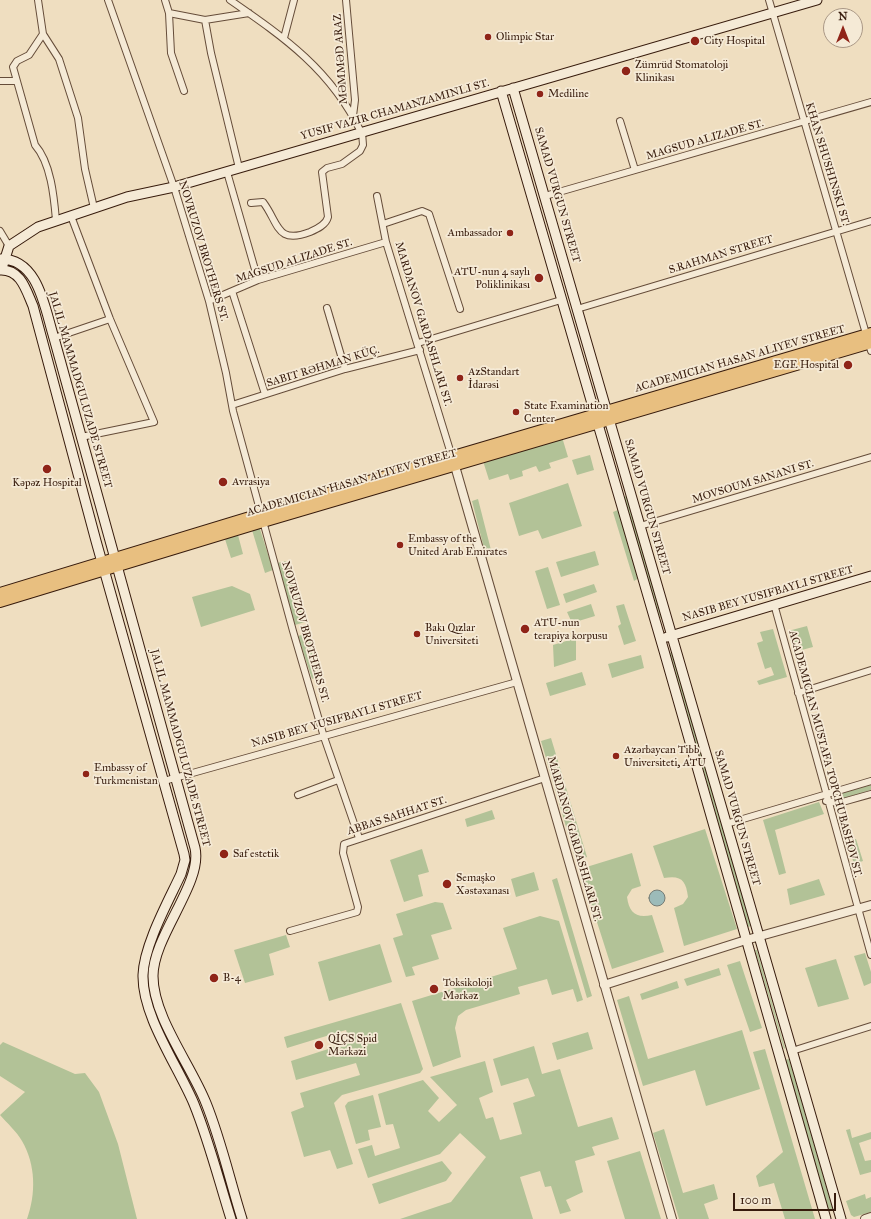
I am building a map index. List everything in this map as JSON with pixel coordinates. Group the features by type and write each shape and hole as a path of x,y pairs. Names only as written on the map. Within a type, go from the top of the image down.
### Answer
{"main road":[{"name":"YUSIF VAZIR CHAMANZAMINLI ST.","path":"8,246 38,227 127,197 174,187 227,172 817,0"},
{"name":"SAMAD VURGUN STREET","path":"513,88 577,309 611,413 630,491 840,1219"},
{"path":"500,92 561,300 592,419 618,494 663,647 778,1055 826,1219"},
{"path":"1,270 2,259 8,246"},
{"name":"JALIL MAMMADGULUZADE STREET","path":"2,259 23,266 36,282 54,338 81,437 118,561 195,848 196,863 156,955 153,976 155,997 206,1103 242,1219"},
{"name":"JALIL MAMMADGULUZADE STREET","path":"1,270 18,276 25,286 33,306 99,552 100,569 181,839 185,860 181,874 146,954 143,986 152,1018 198,1114 231,1219"},
{"name":"ACADEMICIAN HASAN ALIYEV STREET","path":"100,569 118,561 611,413 870,341"},
{"path":"53,383 65,380"},
{"path":"618,494 630,491"},
{"path":"0,593 100,569"},
{"path":"0,602 100,569"},
{"name":"NASIB BEY YUSIFBAYLI STREET","path":"671,634 871,576"},
{"path":"663,647 664,640 671,634"},
{"path":"185,860 196,863"},
{"path":"778,1055 792,1051"}],"street":[{"path":"38,0 43,34 59,59 78,118 85,169 94,208"},
{"name":"NOVRUZOV BROTHERS ST.","path":"108,0 174,187 209,301 232,405 262,518 324,737 338,780 360,838"},
{"path":"165,0 169,13 171,53 184,91"},
{"path":"230,0 284,38 321,71 354,116 361,132 363,145 360,151 342,164 327,168 322,172 328,217 326,223 317,229 295,237 289,236 279,228 263,202 251,203"},
{"path":"284,38 294,0"},
{"name":"MƏMMƏD ARAZ","path":"346,0 355,100 354,116"},
{"name":"KHAN SHUSHINSKI ST.","path":"770,0 804,122 870,341"},
{"path":"169,13 204,20 249,13"},
{"path":"204,20 239,168"},
{"path":"43,34 29,54 13,67 36,145 41,152 53,190 56,220"},
{"path":"0,81 16,81"},
{"name":"MAGSUD ALIZADE ST.","path":"545,196 871,102"},
{"path":"620,121 635,170"},
{"path":"227,172 258,280"},
{"name":"MARDANOV GARDASHLARI ST.","path":"377,196 386,242 454,461 672,1219"},
{"path":"383,224 422,211 429,214 460,309"},
{"path":"71,216 110,319 154,422 81,437"},
{"name":"S.RAHMAN STREET","path":"577,309 871,221"},
{"path":"0,231 8,246"},
{"name":"MAGSUD ALIZADE ST.","path":"209,301 258,280 386,242"},
{"path":"232,291 265,394"},
{"path":"418,343 561,300"},
{"path":"327,308 345,369"},
{"path":"54,338 110,319"},
{"name":"SABIT RƏHMAN KÜÇ.","path":"232,405 345,369 420,350"},
{"name":"MOVSOUM SANANI ST.","path":"640,526 871,457"},
{"name":"ACADEMICIAN MUSTAFA TOPCHUBASHOV ST.","path":"774,604 871,955"},
{"path":"798,693 871,670"},
{"name":"NASIB BEY YUSIFBAYLI STREET","path":"164,781 517,682"},
{"name":"ABBAS SAHHAT ST.","path":"290,931 357,912 358,907 342,848 344,844 545,778"},
{"path":"298,795 338,780"},
{"path":"726,824 819,798 827,798 871,781"},
{"path":"827,798 839,803 871,794"},
{"path":"604,984 759,936 871,905"},
{"path":"792,1051 871,1026"},
{"path":"865,1219 871,1217"}],"green space":[{"path":"562,437 568,457 549,463 551,468 539,472 536,466 522,471 523,476 510,480 508,474 489,480 483,461"},
{"path":"590,455 594,470 577,475 572,460"},
{"path":"568,483 582,526 542,539 538,530 519,536 509,503"},
{"path":"626,496 662,617 660,618 624,497"},
{"path":"478,499 491,550 485,552 472,501"},
{"path":"618,510 639,578 634,581 613,512"},
{"path":"259,526 273,570 265,573 252,530 238,535 243,554 231,558 224,536"},
{"path":"595,551 599,565 561,577 556,562"},
{"path":"286,561 305,622 295,625 277,563"},
{"path":"548,567 560,605 547,609 535,571"},
{"path":"594,584 597,592 566,603 563,594"},
{"path":"232,586 250,594 255,610 201,627 192,597"},
{"path":"591,604 595,616 572,623 567,612"},
{"path":"624,604 636,641 624,645 618,626 621,624 616,606"},
{"path":"807,626 813,647 794,652 788,631"},
{"path":"773,629 787,677 759,685 757,681 774,675 771,667 765,669 757,643 763,641 760,632"},
{"path":"308,633 321,675 312,679 298,636"},
{"path":"576,638 576,660 554,667 553,645"},
{"path":"672,652 751,926 748,927 670,653"},
{"path":"641,655 644,668 612,678 608,664"},
{"path":"582,672 586,685 550,696 546,683"},
{"path":"551,738 587,857 576,861 541,741"},
{"path":"871,785 871,790 838,800 836,795"},
{"path":"819,802 824,814 775,830 786,873 779,875 763,820"},
{"path":"492,810 495,819 467,827 465,819"},
{"path":"705,829 737,929 684,946 674,908 683,904 688,897 686,886 679,878 664,878 653,846"},
{"path":"856,839 863,861 854,864 847,841"},
{"path":"422,849 429,872 418,875 423,896 404,902 390,860"},
{"path":"632,853 641,886 632,889 627,897 628,902 634,913 642,916 652,915 664,952 612,969 580,869"},
{"path":"534,872 539,890 516,897 511,879"},
{"path":"557,878 592,996 587,998 552,880"},
{"path":"819,879 825,895 790,905 787,889"},
{"path":"435,902 443,903 452,929 431,935 439,959 412,967 415,975 406,977 393,938 403,935 396,914"},
{"path":"540,916 559,921 583,1000 577,1002 573,989 552,995 547,979 518,987 520,994 466,1010 458,1016 455,1028 461,1057 433,1067 412,1001 517,969 503,928"},
{"path":"286,935 290,947 269,954 274,975 245,983 234,950"},
{"path":"380,944 392,982 329,1001 318,962"},
{"path":"755,950 757,950 785,1048 784,1049"},
{"path":"865,953 871,972 871,983 864,986 854,956"},
{"path":"836,959 849,999 818,1007 805,968"},
{"path":"740,961 762,1028 750,1032 727,965"},
{"path":"719,968 721,975 687,986 684,979"},
{"path":"677,981 679,988 642,1000 640,994"},
{"path":"629,996 648,1059 742,1030 760,1089 706,1106 695,1070 643,1086 617,1000"},
{"path":"401,1003 423,1069 420,1073 342,1095 334,1103 353,1164 337,1169 330,1150 304,1157 291,1112 304,1107 300,1093 360,1075 356,1063 296,1080 291,1061 350,1042 346,1030 287,1048 284,1037"},
{"path":"588,1032 593,1049 557,1060 552,1043"},
{"path":"3,1042 75,1074 85,1073 99,1092 118,1144 137,1219 27,1219 33,1190 30,1160 27,1150 20,1138 0,1115 25,1092 0,1076 0,1045"},
{"path":"534,1046 542,1074 560,1069 578,1127 612,1117 619,1139 592,1147 595,1155 575,1161 583,1192 566,1200 571,1211 560,1214 551,1186 545,1187 540,1171 520,1177 533,1219 400,1219 451,1202 486,1157 460,1133 440,1154 368,1178 358,1149 372,1145 375,1156 400,1148 393,1124 386,1125 378,1094 423,1080 439,1098 428,1111 439,1122 457,1105 430,1077 485,1061 493,1092 479,1098 486,1119 493,1117 500,1140 522,1134 513,1103 535,1096 528,1078 501,1086 493,1059"},
{"path":"765,1049 815,1219 785,1219 774,1183 759,1187 756,1176 783,1152 753,1052"},
{"path":"789,1059 833,1210 828,1212 784,1060"},
{"path":"373,1095 381,1127 368,1130 370,1140 356,1144 345,1106 348,1102"},
{"path":"664,1129 683,1193 714,1184 718,1199 704,1204 709,1219 679,1219 653,1133"},
{"path":"850,1129 852,1138 871,1132 871,1139 859,1143 865,1161 871,1160 871,1172 860,1175 846,1130"},
{"path":"640,1151 661,1219 625,1219 607,1161"},
{"path":"442,1161 452,1173 446,1181 379,1204 372,1184"},
{"path":"865,1194 866,1199 871,1197 871,1212 854,1217 851,1215 846,1201"}],"water":[{"path":"657,890 663,892 665,898 663,904 657,906 651,904 649,898 651,892"}],"place":[{"name":"Olimpic Star","path":"488,37"},
{"name":"City Hospital","path":"695,41"},
{"name":"Zümrüd Stomatoloji Klinikası","path":"626,71"},
{"name":"Mediline","path":"540,94"},
{"name":"Ambassador","path":"510,233"},
{"name":"ATU-nun 4 saylı Poliklinikası","path":"539,278"},
{"name":"EGE Hospital","path":"848,365"},
{"name":"AzStandart İdarəsi","path":"460,378"},
{"name":"State Examination Center","path":"516,412"},
{"name":"Kəpəz Hospital","path":"47,469"},
{"name":"Avrasiya","path":"223,482"},
{"name":"Embassy of the United Arab Emirates","path":"400,545"},
{"name":"ATU-nun terapiya korpusu","path":"525,629"},
{"name":"Bakı Qızlar Universiteti","path":"417,634"},
{"name":"Azərbaycan Tibb Universiteti, ATU","path":"616,756"},
{"name":"Embassy of Turkmenistan","path":"86,774"},
{"name":"Saf estetik","path":"224,854"},
{"name":"Semaşko Xəstəxanası","path":"447,884"},
{"name":"B-4","path":"214,978"},
{"name":"Toksikoloji Mərkəz","path":"434,989"},
{"name":"QİÇS Spid Mərkəzi","path":"319,1045"}]}
